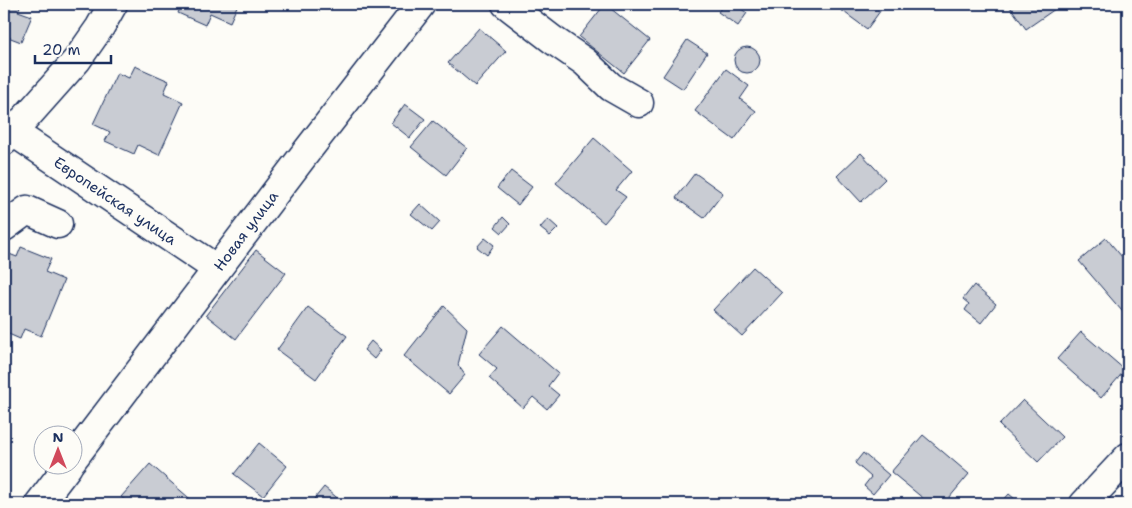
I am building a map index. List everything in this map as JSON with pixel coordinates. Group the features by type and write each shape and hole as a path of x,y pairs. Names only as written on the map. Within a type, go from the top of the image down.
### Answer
{"street":[{"name":"Европейская улица","path":"113,4 100,27 77,60 7,133 217,269"},
{"name":"Новая улица","path":"82,447 421,4"},
{"path":"506,4 584,62 611,87 639,103"},
{"path":"4,227 26,210 58,224"},
{"path":"1084,504 1128,457"},
{"path":"38,504 60,476"}],"building":[{"path":"4,4 21,4 18,11 32,16 21,42 8,37 4,47"},
{"path":"182,4 238,4 230,22 210,13 205,25 178,13"},
{"path":"605,4 650,40 624,73 579,37"},
{"path":"724,4 734,4 747,13 738,26 718,12"},
{"path":"839,4 878,4 883,7 867,29 837,7"},
{"path":"1008,4 1051,4 1055,9 1026,29"},
{"path":"479,28 506,51 475,86 448,63"},
{"path":"687,40 707,53 683,89 663,76"},
{"path":"747,47 756,51 760,60 756,69 747,73 738,69 734,60 738,51"},
{"path":"135,66 169,81 164,93 183,102 159,155 138,145 134,154 105,141 110,132 93,124 117,73 129,78"},
{"path":"726,69 749,86 740,99 756,111 734,140 695,111"},
{"path":"405,104 425,119 410,138 391,123"},
{"path":"433,121 467,148 446,175 411,147"},
{"path":"594,138 632,171 616,190 626,197 604,223 556,183"},
{"path":"861,153 885,179 861,202 837,176"},
{"path":"511,171 532,187 518,205 497,188"},
{"path":"695,173 723,193 704,218 676,198"},
{"path":"420,204 440,222 432,231 411,214"},
{"path":"503,217 510,224 502,233 495,227"},
{"path":"548,219 558,228 550,236 540,228"},
{"path":"485,238 494,245 487,255 477,247"},
{"path":"1106,238 1128,264 1128,318 1079,261"},
{"path":"21,247 51,259 45,272 64,280 41,336 24,329 20,339 4,332 4,252 17,257"},
{"path":"256,250 286,273 236,339 206,315"},
{"path":"753,267 782,293 742,336 713,310"},
{"path":"974,285 996,304 981,323 965,310 969,304 963,299"},
{"path":"444,306 467,328 458,365 465,375 449,394 404,356"},
{"path":"308,307 347,336 316,379 277,350"},
{"path":"503,326 558,373 548,386 559,395 547,409 533,397 523,408 489,378 497,369 479,354"},
{"path":"1081,332 1125,370 1101,398 1057,359"},
{"path":"371,341 381,350 374,359 364,350"},
{"path":"1023,400 1062,437 1038,462 999,425"},
{"path":"923,435 969,474 944,504 930,504 891,472"},
{"path":"259,443 287,466 263,496 234,474"},
{"path":"863,453 889,475 873,494 864,486 871,477 855,463"},
{"path":"150,464 196,504 130,504 121,497"},
{"path":"324,487 341,501 338,504 310,504"},
{"path":"1009,494 1021,504 1001,503"}]}
